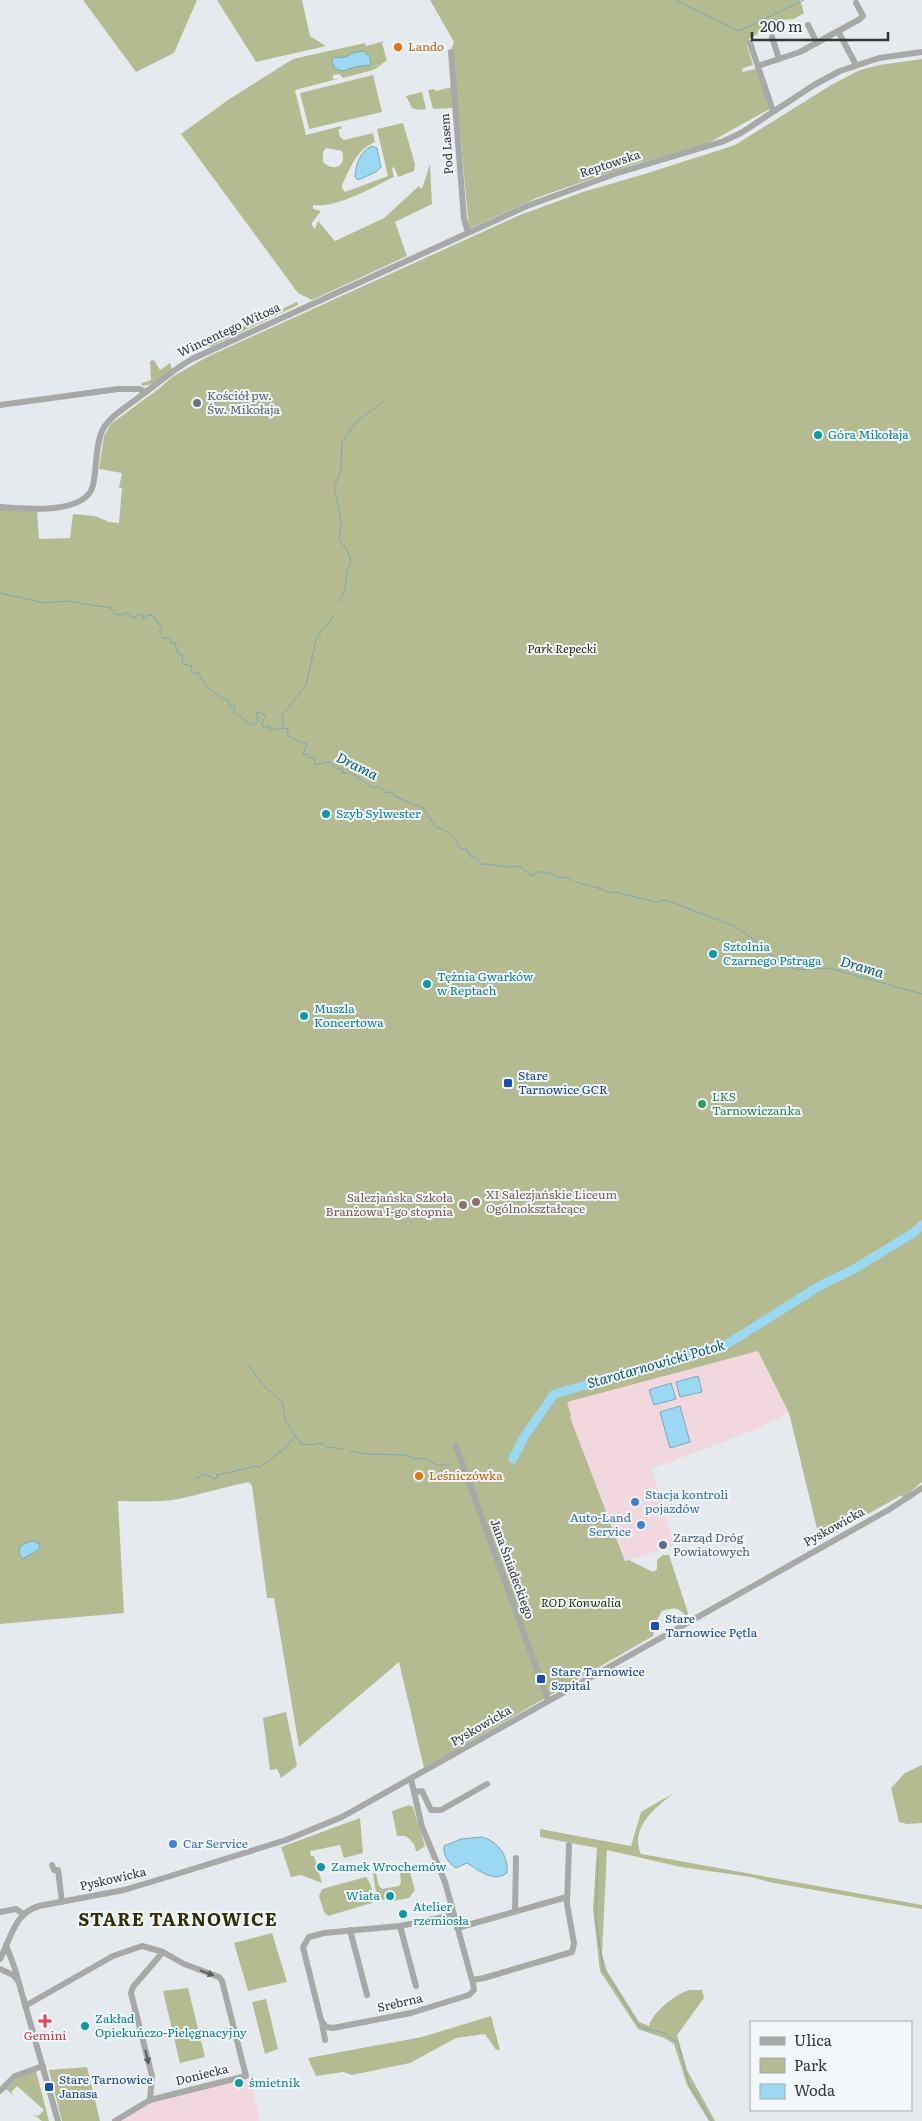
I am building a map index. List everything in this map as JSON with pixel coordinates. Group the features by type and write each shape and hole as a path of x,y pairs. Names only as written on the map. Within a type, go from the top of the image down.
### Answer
{"street":[{"path":"758,66 800,52 862,18 856,3"},
{"path":"808,25 817,43"},
{"path":"838,31 856,65"},
{"path":"772,37 779,59"},
{"path":"750,42 773,111"},
{"name":"Pod Lasem","path":"451,52 464,219 468,232"},
{"name":"Reptowska","path":"306,307 468,232 568,190 620,172 724,141 814,85 856,65 879,58 922,52"},
{"name":"Wincentego Witosa","path":"0,507 55,508 75,504 86,498 92,489 100,441 104,429 114,415 186,362 306,307"},
{"path":"0,405 118,389 139,389 146,392"},
{"name":"Jana Śniadeckiego","path":"456,1446 548,1700"},
{"name":"Pyskowicka","path":"23,1914 35,1907 124,1890 286,1840 356,1811 548,1700 890,1509 922,1488"},
{"path":"411,1779 422,1827 441,1871 474,1980 572,1952 574,1943 567,1897 569,1845"},
{"path":"414,1792 422,1791 431,1810 441,1810 487,1784"},
{"path":"515,1911 516,1858"},
{"path":"52,1865 54,1870 58,1870 62,1902"},
{"path":"457,1928 567,1897"},
{"path":"0,1912 16,1909 23,1914 17,1922 1,1957 10,1959"},
{"path":"325,2040 304,1944 306,1939 313,1935 400,1926 454,1915"},
{"name":"Srebrna","path":"400,1926 416,1986"},
{"name":"Srebrna","path":"350,1930 367,1995"},
{"path":"6,1945 58,2121"},
{"name":"Doniecka","path":"25,2006 120,1953 142,1946 163,1952 184,1964 219,1977 222,1981 246,2076 150,2100 115,2121"},
{"path":"150,2100 152,2076 131,1993 133,1987 163,1952"},
{"path":"0,1969 10,1973 18,1981"},
{"name":"Srebrna","path":"321,2020 324,2026 333,2028 411,2013 469,1996 474,1990 472,1978"},
{"path":"0,2091 15,2076 43,2066"}],"shaded area":[{"path":"758,1351 789,1413 752,1431 652,1469 674,1546 626,1561 564,1402"},
{"path":"249,2074 260,2121 115,2121 144,2103"}],"green space":[{"path":"83,0 197,0 174,53 136,72"},
{"path":"217,0 302,0 310,36 326,46 256,62"},
{"path":"430,0 800,0 804,13 794,19 781,20 749,39 747,45 753,65 743,68 742,72 757,70 770,109 705,145 631,165 539,197 469,229 451,50 454,42"},
{"path":"385,41 382,43 387,61 380,66 376,64 379,67 373,70 343,78 339,74 333,75 333,79 341,78 295,90 306,135 341,126 342,128 338,130 340,137 344,140 373,133 375,142 368,145 359,154 351,166 342,185 345,192 388,176 377,129 403,123 415,164 414,171 398,177 394,167 392,168 394,177 343,201 332,204 313,205 313,209 321,211 311,224 315,229 318,221 335,241 384,218 419,186 421,189 430,164 432,204 395,222 407,256 312,300 298,293 181,134 228,100 293,59 365,43 366,46","holes":["326,148 342,151 343,161 338,166 331,167 323,162 323,152"]},
{"path":"922,59 922,1482 903,1498 902,1495 820,1541 789,1413 758,1351 567,1402 570,1417 625,1561 629,1560 653,1572 657,1569 657,1560 663,1555 669,1555 688,1613 687,1618 676,1609 662,1611 655,1623 653,1636 424,1768 399,1662 299,1747 274,1598 267,1598 252,1486 249,1482 179,1499 118,1501 124,1613 0,1624 0,510 37,510 39,539 70,538 73,514 95,516 109,522 119,523 122,488 119,488 122,473 99,469 104,436 111,424 172,377 207,357 520,215 583,192 735,145 831,85 860,70 879,65"},
{"path":"373,75 382,112 309,129 300,93"},
{"path":"452,87 453,108 433,109 428,90 434,89 436,91"},
{"path":"422,92 426,109 418,110 412,108 406,96"},
{"path":"297,302 298,305 210,347 207,343"},
{"path":"154,360 160,370 170,363 172,369 153,384 142,386 142,383 151,380 150,361"},
{"path":"286,1712 297,1766 281,1778 277,1769 270,1770 263,1718"},
{"path":"922,1765 922,1823 907,1824 899,1822 891,1788 905,1773"},
{"path":"674,1793 652,1812 641,1827 638,1844 641,1854 922,1905 922,1909 769,1882 751,1877 681,1867 607,1850 602,1954 607,1971 639,2022 649,2026 655,2015 671,1999 690,1990 702,1990 704,1998 677,2035 687,2070 715,2121 709,2121 687,2085 674,2044 664,2038 638,2029 600,1971 593,1909 597,1848 540,1837 540,1829 631,1846 641,1812"},
{"path":"409,1805 413,1807 425,1846 418,1851 416,1851 414,1844 406,1836 397,1836 392,1811"},
{"path":"360,1818 363,1853 344,1858 340,1845 310,1851 311,1856 314,1856 322,1883 301,1875 291,1877 281,1847"},
{"path":"408,1871 415,1890 409,1898 392,1901 391,1899 380,1900 377,1897 373,1874 376,1873 379,1886 382,1889 399,1886 401,1882 400,1872"},
{"path":"366,1877 372,1890 372,1903 328,1916 324,1912 319,1896 322,1889"},
{"path":"272,1933 287,1982 248,1991 234,1943"},
{"path":"188,1988 205,2057 180,2063 163,1991"},
{"path":"266,1999 278,2049 265,2054 252,2002"},
{"path":"491,2016 500,2050 496,2050 485,2034 456,2038 410,2063 352,2075 343,2072 316,2076 308,2058 422,2037"},
{"path":"87,2067 100,2121 62,2121 49,2070"},
{"path":"36,2071 49,2121 42,2121 33,2114 38,2116 44,2110 17,2086 11,2092 15,2097 6,2089 17,2078"}],"water":[{"path":"363,51 370,57 371,65 343,71 335,69 332,61 333,58 346,57 352,53"},
{"path":"372,146 377,148 381,167 376,172 358,180 355,177 359,158 364,151"},
{"path":"698,1376 702,1392 680,1397 676,1382"},
{"path":"671,1383 676,1399 654,1405 649,1390"},
{"path":"680,1406 690,1442 670,1448 660,1412"},
{"path":"33,1541 39,1544 39,1549 23,1559 19,1554 20,1547"},
{"path":"481,1837 492,1841 501,1850 506,1861 507,1873 497,1877 492,1876 481,1872 467,1863 456,1868 448,1861 444,1853 444,1846 461,1839"}],"waterway":[{"path":"675,0 739,31 804,0"},
{"path":"338,603 345,590 347,571 351,561 346,548 339,541 341,525 334,487 341,470 342,442 356,422 384,401"},
{"name":"Drama","path":"0,593 45,603 67,601 111,608 115,614 123,615 125,612 133,618 142,613 144,619 146,616 151,615 161,625 162,629 159,631 163,638 170,638 171,643 175,643 178,654 183,655 182,664 192,666 191,670 194,674 198,672 210,689 234,706 234,713 253,725 258,722 256,713 261,712 265,716 262,724 264,728 269,726 270,730 289,729 287,732 288,736 307,743 303,754 308,754 310,758 314,757 315,765 329,762 336,768 342,769 343,773 351,773 373,788 380,787 387,793 392,792 394,796 423,808 436,827 447,832 454,838 461,849 467,849 471,857 475,857 481,864 520,866 530,875 545,872 558,878 566,877 573,881"},
{"path":"284,728 282,716 306,685 316,640 333,616"},
{"name":"Drama","path":"576,882 602,889 609,893 615,892 656,902 664,900 734,926 755,940 760,948 796,970 829,968 922,994"},
{"name":"Starotarnowicki Potok","path":"513,1459 524,1437 554,1394 724,1346 821,1285 854,1269 913,1233 922,1225"},
{"path":"671,1369 676,1360"},
{"path":"248,1365 264,1386 283,1403 285,1420 301,1444 312,1445 322,1443 327,1447 342,1449"},
{"path":"201,1475 216,1479 217,1475 257,1466 259,1468 284,1449 295,1436"},
{"path":"350,1451 367,1454 406,1455 416,1459 424,1458 437,1465 452,1465"},
{"path":"196,1478 200,1477"},
{"path":"598,1858 596,1920 603,1969 640,2027 664,2033 678,2043 689,2084 712,2121"}],"place":[{"name":"Lando","path":"398,47"},
{"name":"Kościół pw. Św. Mikołaja","path":"197,403"},
{"name":"Góra Mikołaja","path":"818,435"},
{"name":"Szyb Sylwester","path":"326,814"},
{"name":"Sztolnia Czarnego Pstrąga","path":"713,954"},
{"name":"Tężnia Gwarków w Reptach","path":"427,984"},
{"name":"Muszla Koncertowa","path":"304,1016"},
{"name":"Stare Tarnowice GCR","path":"508,1083"},
{"name":"LKS Tarnowiczanka","path":"702,1104"},
{"name":"XI Salezjańskie Liceum Ogólnokształcące","path":"476,1202"},
{"name":"Salezjańska Szkoła Branżowa I-go stopnia","path":"463,1205"},
{"name":"Leśniczówka","path":"419,1476"},
{"name":"Stacja kontroli pojazdów","path":"635,1502"},
{"name":"Auto-Land Service","path":"641,1525"},
{"name":"Zarząd Dróg Powiatowych","path":"663,1545"},
{"name":"Stare Tarnowice Pętla","path":"655,1626"},
{"name":"Stare Tarnowice Szpital","path":"541,1679"},
{"name":"Car Service","path":"173,1844"},
{"name":"Zamek Wrochemów","path":"321,1867"},
{"name":"Wiata","path":"390,1896"},
{"name":"Atelier rzemiosła","path":"403,1914"},
{"name":"Gemini","path":"45,2021"},
{"name":"Zakład Opiekuńczo-Pielęgnacyjny","path":"85,2026"},
{"name":"śmietnik","path":"239,2083"},
{"name":"Stare Tarnowice Janasa","path":"49,2087"}],"district":[{"name":"STARE TARNOWICE","path":"178,1920"}],"park label":[{"name":"Park Repecki","path":"562,649"},
{"name":"ROD Konwalia","path":"581,1603"}]}
